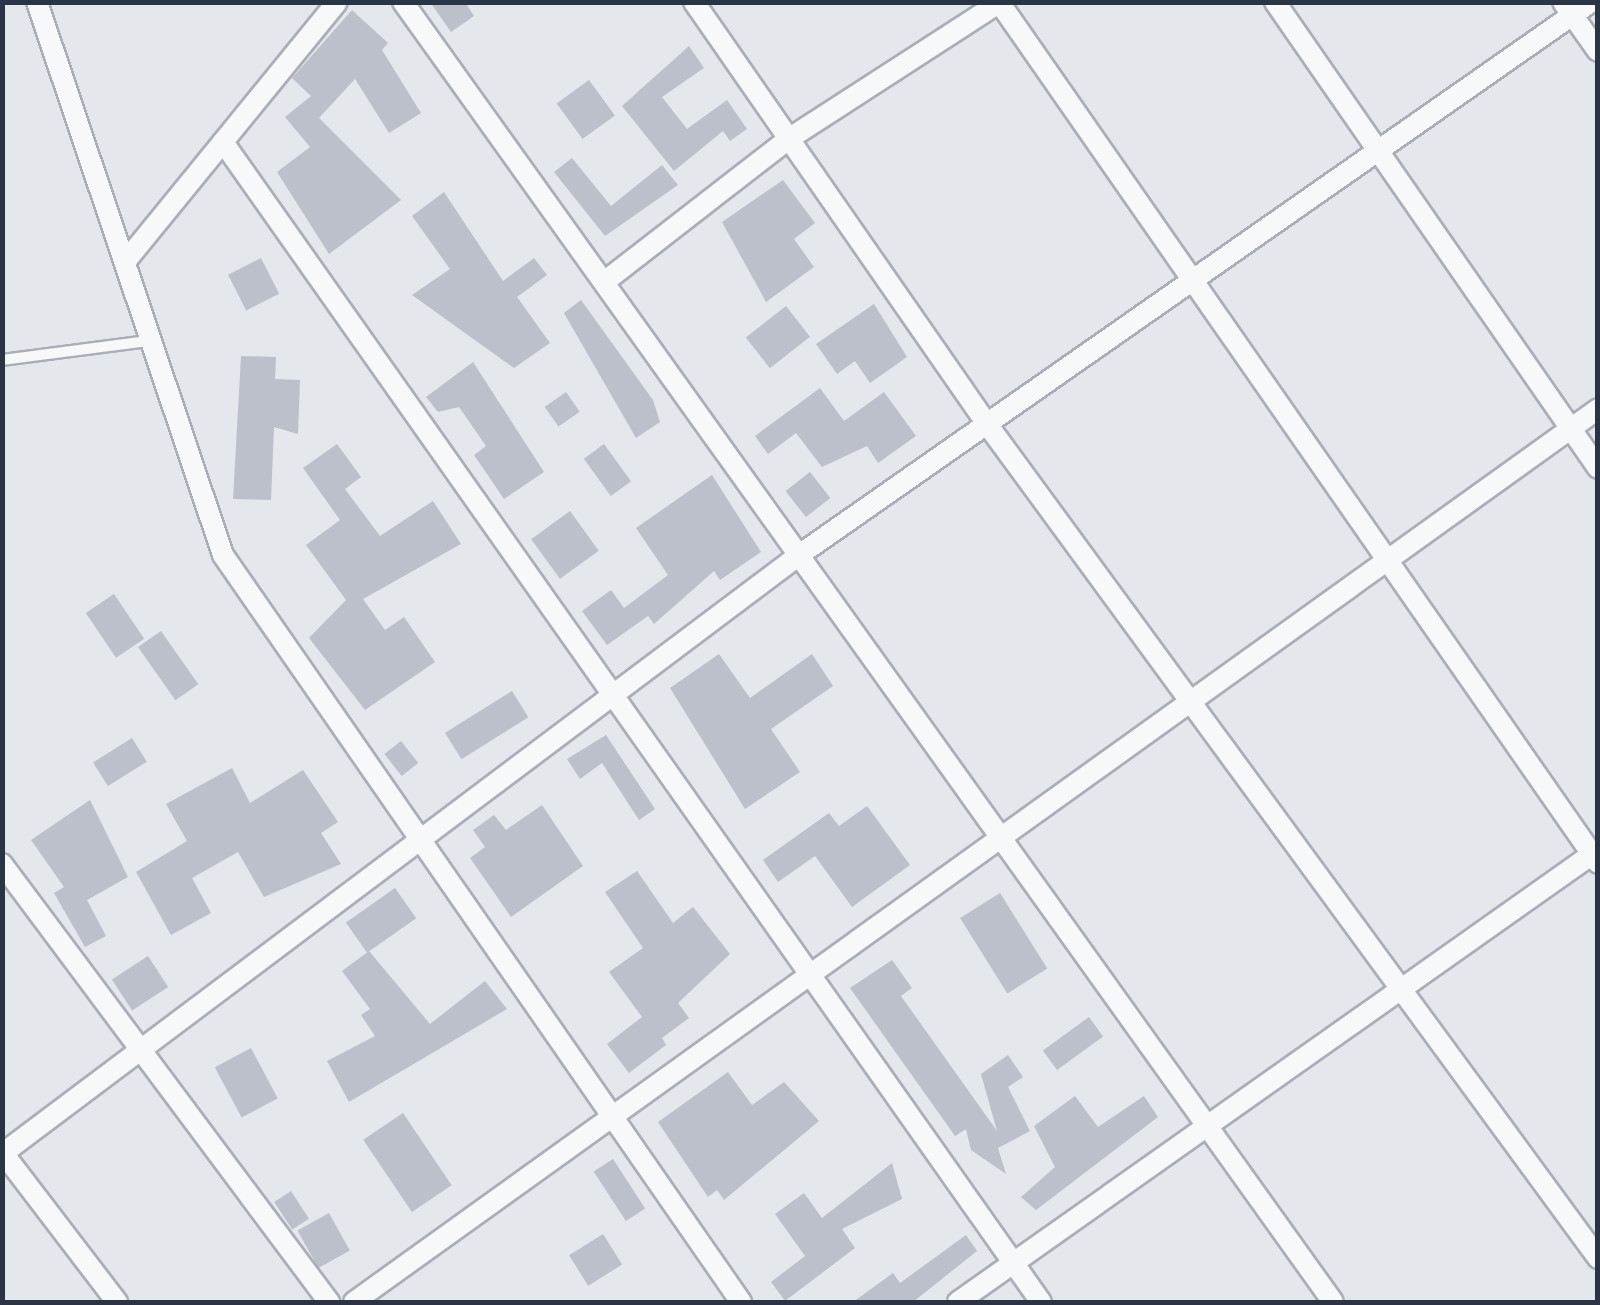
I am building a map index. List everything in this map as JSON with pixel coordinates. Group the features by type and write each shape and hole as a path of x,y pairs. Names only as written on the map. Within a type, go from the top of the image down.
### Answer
{"street":[{"path":"37,2 223,554 605,1118 741,1302"},
{"path":"125,262 337,2"},
{"path":"403,2 608,279 1334,1302"},
{"path":"694,2 988,424 1400,982 1598,1258"},
{"path":"1274,2 1598,468"},
{"path":"117,1302 3,1154 140,1046 802,553 1378,155 1568,9 1591,2"},
{"path":"608,279 790,138 999,3 1382,560 1595,856 1400,982 958,1302"},
{"path":"1568,9 1598,52"},
{"path":"223,142 616,693 1041,1302"},
{"path":"354,1302 1003,832 1598,409"},
{"path":"2,864 328,1302"}],"lane":[{"path":"2,360 149,341"}],"building":[{"path":"430,2 465,2 474,16 451,32"},
{"path":"352,10 388,43 382,50 421,113 389,133 355,79 319,118 401,200 329,254 277,172 310,147 285,117 311,96 292,78"},
{"path":"689,46 704,68 662,97 687,129 727,100 747,129 730,141 723,131 674,171 622,106"},
{"path":"589,80 615,116 583,139 557,104"},
{"path":"572,158 611,206 662,165 678,185 605,236 554,172"},
{"path":"783,180 815,223 794,239 814,267 766,302 722,222"},
{"path":"444,192 503,281 534,258 547,275 517,297 550,343 514,368 412,295 450,269 412,216"},
{"path":"261,258 279,294 246,310 228,275"},
{"path":"581,300 653,400 660,422 636,438 564,313"},
{"path":"874,304 907,357 870,383 855,361 837,374 816,344"},
{"path":"786,306 810,337 770,368 746,337"},
{"path":"241,356 276,357 275,379 300,380 298,434 274,427 271,500 233,499"},
{"path":"473,362 544,472 504,499 474,455 486,446 459,407 438,412 426,397"},
{"path":"820,388 844,421 884,392 916,436 878,463 867,446 822,467 796,433 768,454 755,436"},
{"path":"566,392 580,412 558,427 545,407"},
{"path":"337,444 361,477 345,489 380,536 433,501 461,544 363,599 385,630 404,617 435,662 365,710 309,638 346,600 306,545 340,520 303,468"},
{"path":"604,444 631,481 611,496 584,459"},
{"path":"810,472 830,498 806,517 786,491"},
{"path":"712,475 761,552 720,580 714,571 654,624 648,616 607,645 582,611 611,590 624,608 668,575 636,528"},
{"path":"570,511 599,551 560,579 531,539"},
{"path":"114,594 144,639 116,658 86,613"},
{"path":"161,631 198,684 175,700 138,647"},
{"path":"719,654 750,698 812,654 833,686 771,729 800,772 745,809 670,688"},
{"path":"512,691 528,717 461,759 445,733"},
{"path":"606,735 655,809 639,820 602,763 580,779 567,759"},
{"path":"132,738 147,762 108,786 93,762"},
{"path":"401,741 418,763 402,776 384,754"},
{"path":"232,768 250,803 303,770 338,822 321,833 341,864 264,897 238,852 192,878 211,913 171,935 136,872 187,841 166,804"},
{"path":"90,800 128,877 87,900 106,936 85,947 54,893 64,887 31,840"},
{"path":"542,805 583,866 511,917 470,858 485,847 473,830 494,815 506,830"},
{"path":"867,806 910,865 852,907 815,856 778,882 763,860 829,813 839,826"},
{"path":"637,871 673,923 693,907 730,954 678,1003 689,1018 662,1038 666,1045 629,1073 607,1044 642,1017 609,972 643,948 605,892"},
{"path":"395,888 416,918 367,953 346,922"},
{"path":"1000,893 1047,968 1007,993 960,918"},
{"path":"369,951 430,1024 485,981 507,1009 349,1102 327,1061 375,1036 361,1015 370,1009 342,971"},
{"path":"148,956 168,987 132,1010 112,979"},
{"path":"892,960 912,988 901,996 997,1131 981,1074 1008,1055 1023,1077 1008,1087 1030,1131 998,1148 1006,1174 971,1150 966,1129 955,1136 850,988"},
{"path":"1089,1017 1103,1036 1057,1070 1043,1051"},
{"path":"251,1048 278,1098 242,1118 215,1067"},
{"path":"728,1072 752,1105 784,1082 819,1121 724,1200 717,1190 708,1197 658,1122"},
{"path":"1075,1096 1098,1127 1144,1096 1158,1117 1036,1210 1021,1197 1055,1167 1034,1126"},
{"path":"403,1113 452,1185 412,1212 363,1140"},
{"path":"613,1159 645,1208 626,1221 594,1172"},
{"path":"892,1163 902,1199 842,1229 855,1248 785,1301 771,1282 805,1256 775,1214 804,1193 822,1218"},
{"path":"291,1191 309,1219 292,1230 274,1202"},
{"path":"329,1213 350,1251 318,1268 298,1230"},
{"path":"603,1234 622,1265 588,1286 569,1255"},
{"path":"966,1235 977,1251 913,1302 853,1302 893,1273 900,1283"}]}
